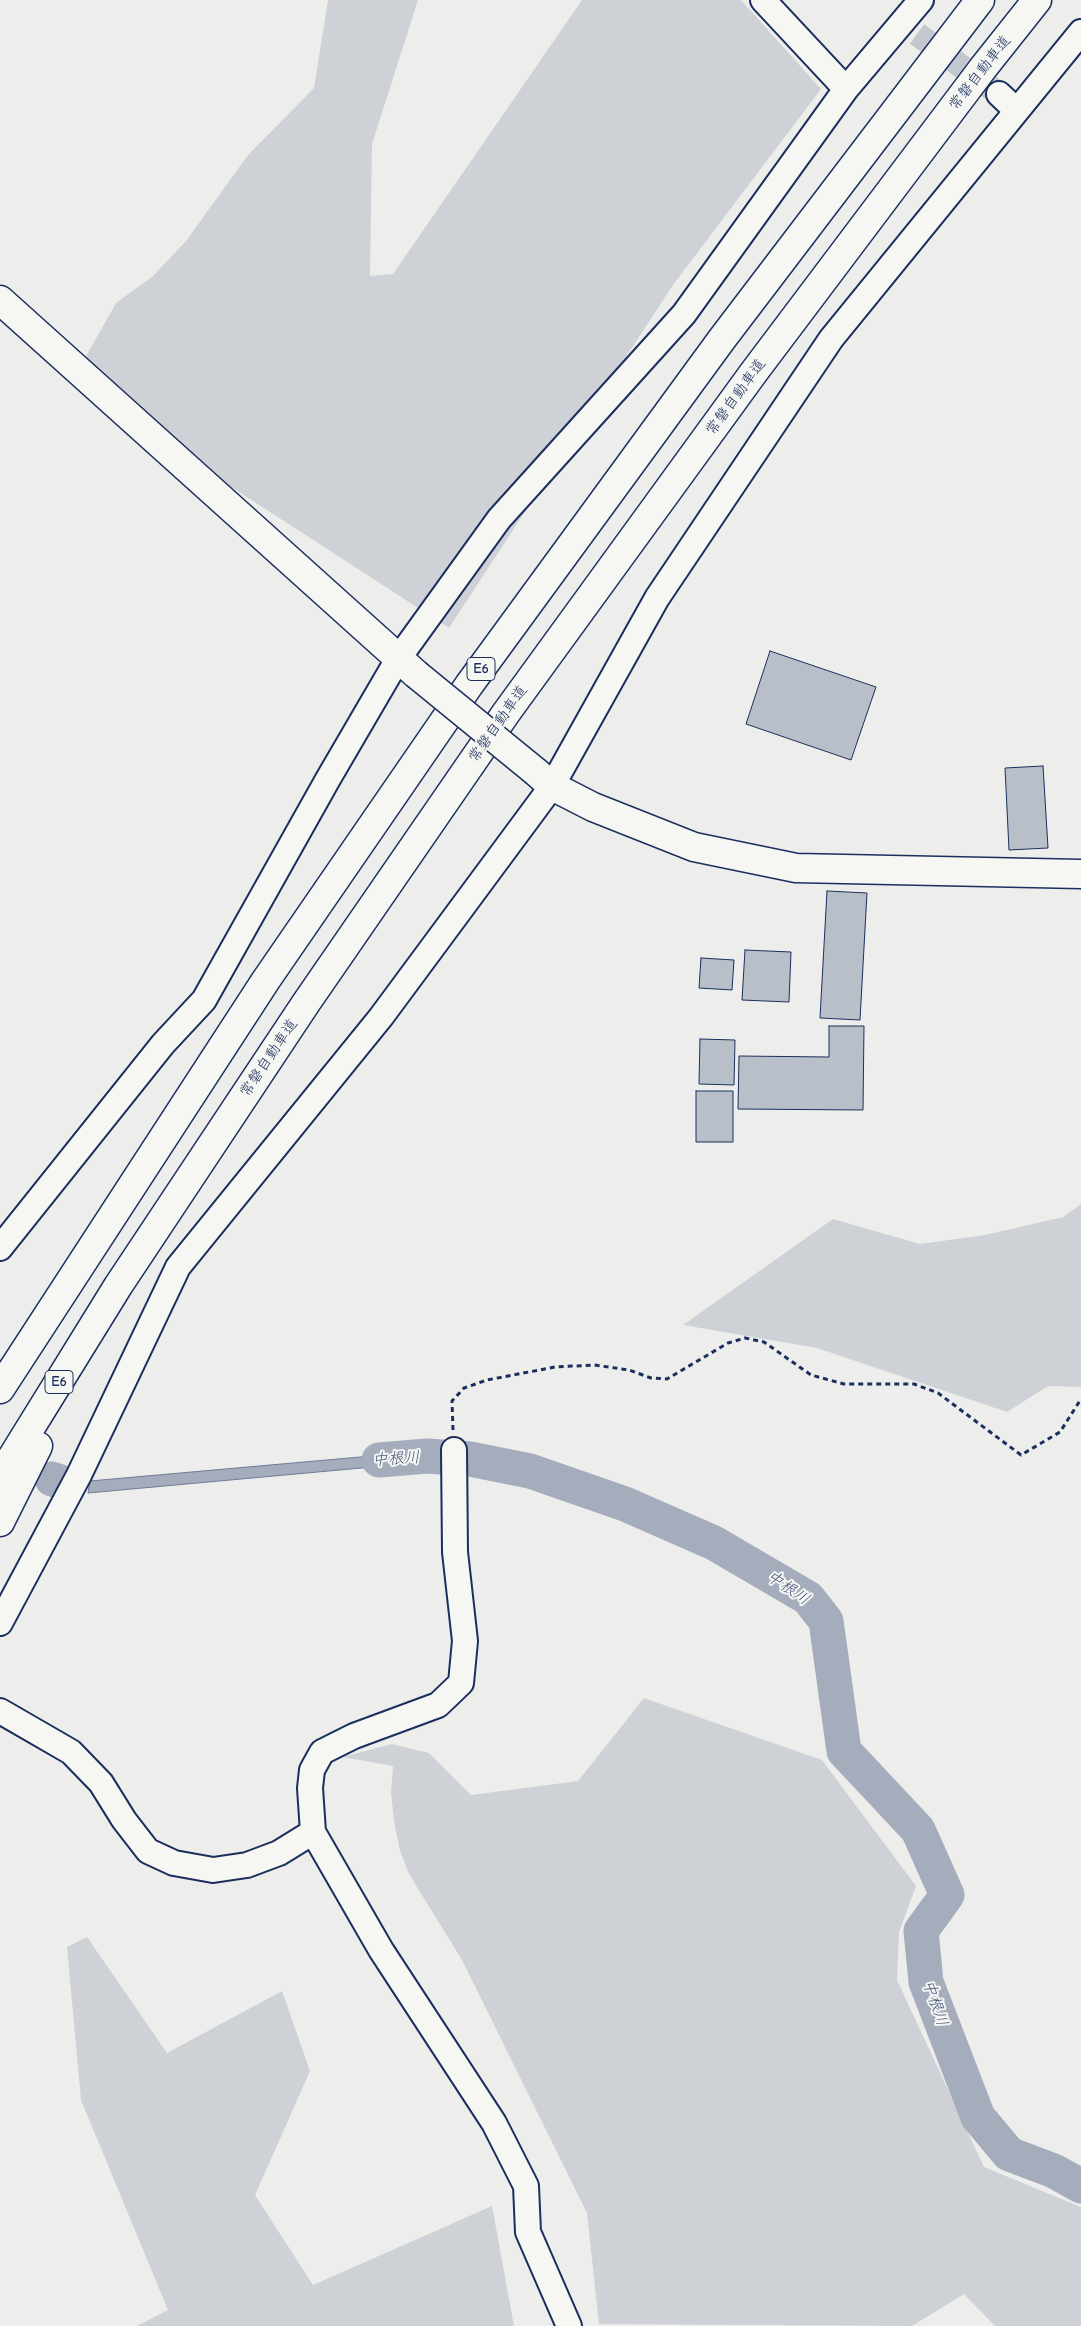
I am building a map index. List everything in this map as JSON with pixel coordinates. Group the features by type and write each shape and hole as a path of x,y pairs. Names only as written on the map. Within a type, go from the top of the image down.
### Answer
{"main road":[{"name":"E6","path":"0,1387 266,980 469,685 722,339 980,0"},
{"name":"常磐自動車道","path":"0,1477 118,1286 306,1003 506,713 754,372 983,68 1037,0"},
{"path":"0,300 192,471 407,667 544,779 593,808 694,847 796,868 1081,874"},
{"path":"0,1522 118,1286"}],"street":[{"path":"763,0 846,89"},
{"path":"0,1248 163,1044 204,1000 328,779 407,667 499,519 684,314 846,89 911,28 921,0"},
{"path":"0,1623 79,1475 178,1267 381,1017 544,779 657,598 831,339 1081,32"},
{"path":"999,94 1016,110"},
{"path":"453,1460 455,1552 465,1641 461,1683 438,1705 354,1736 322,1752 312,1770 313,1832 380,1950 494,2123 526,2186 528,2232 569,2326"},
{"path":"0,1712 71,1752 101,1783 124,1820 148,1851 174,1863 213,1870 247,1865 280,1853 313,1832"}],"path":[{"path":"453,1460 452,1401 464,1388 487,1380 555,1368 594,1365 629,1370 651,1378 667,1379 728,1343 745,1338 764,1342 811,1375 844,1384 914,1384 938,1394 1021,1455 1060,1432 1081,1399"}],"shaded area":[{"path":"328,0 418,0 372,144 370,276 393,274 582,0 741,0 821,89 673,285 449,628 71,383 116,303 153,276 186,241 248,155 314,88"},
{"path":"1081,1204 1081,1387 1048,1386 1007,1412 817,1348 683,1325 833,1219 920,1244 985,1235 1063,1217"},
{"path":"644,1698 822,1760 916,1886 899,1932 897,1980 984,2167 1081,2207 1081,2326 995,2326 964,2294 912,2326 599,2324 587,2213 462,1960 409,1874 400,1851 394,1821 391,1792 393,1766 343,1757 392,1744 429,1753 471,1795 578,1781"},
{"path":"87,1937 167,2053 282,1991 310,2071 255,2195 313,2285 492,2206 514,2326 137,2326 168,2310 81,2100 67,1947"}],"water":[{"path":"428,1451 427,1462 88,1493 90,1481"}],"building":[{"path":"770,651 876,687 851,760 746,724"},
{"path":"1043,766 1048,848 1009,850 1005,768"},
{"path":"827,891 867,893 860,1020 820,1018"},
{"path":"745,950 791,952 789,1002 742,1000"},
{"path":"701,958 734,960 732,990 699,988"},
{"path":"829,1026 864,1026 863,1110 738,1109 739,1056 829,1057"},
{"path":"700,1039 735,1040 734,1085 699,1084"},
{"path":"696,1091 733,1091 733,1142 696,1142"}],"waterway":[{"name":"中根川","path":"379,1460 427,1456 470,1459 530,1471 625,1504 714,1543 808,1598 826,1621 844,1751 918,1830 947,1895 921,1931 926,1982 978,2117 1009,2154 1054,2171 1081,2186"},
{"name":"中根川","path":"52,1479 61,1482"}],"tunnel":[{"path":"917,34 999,94"}]}
